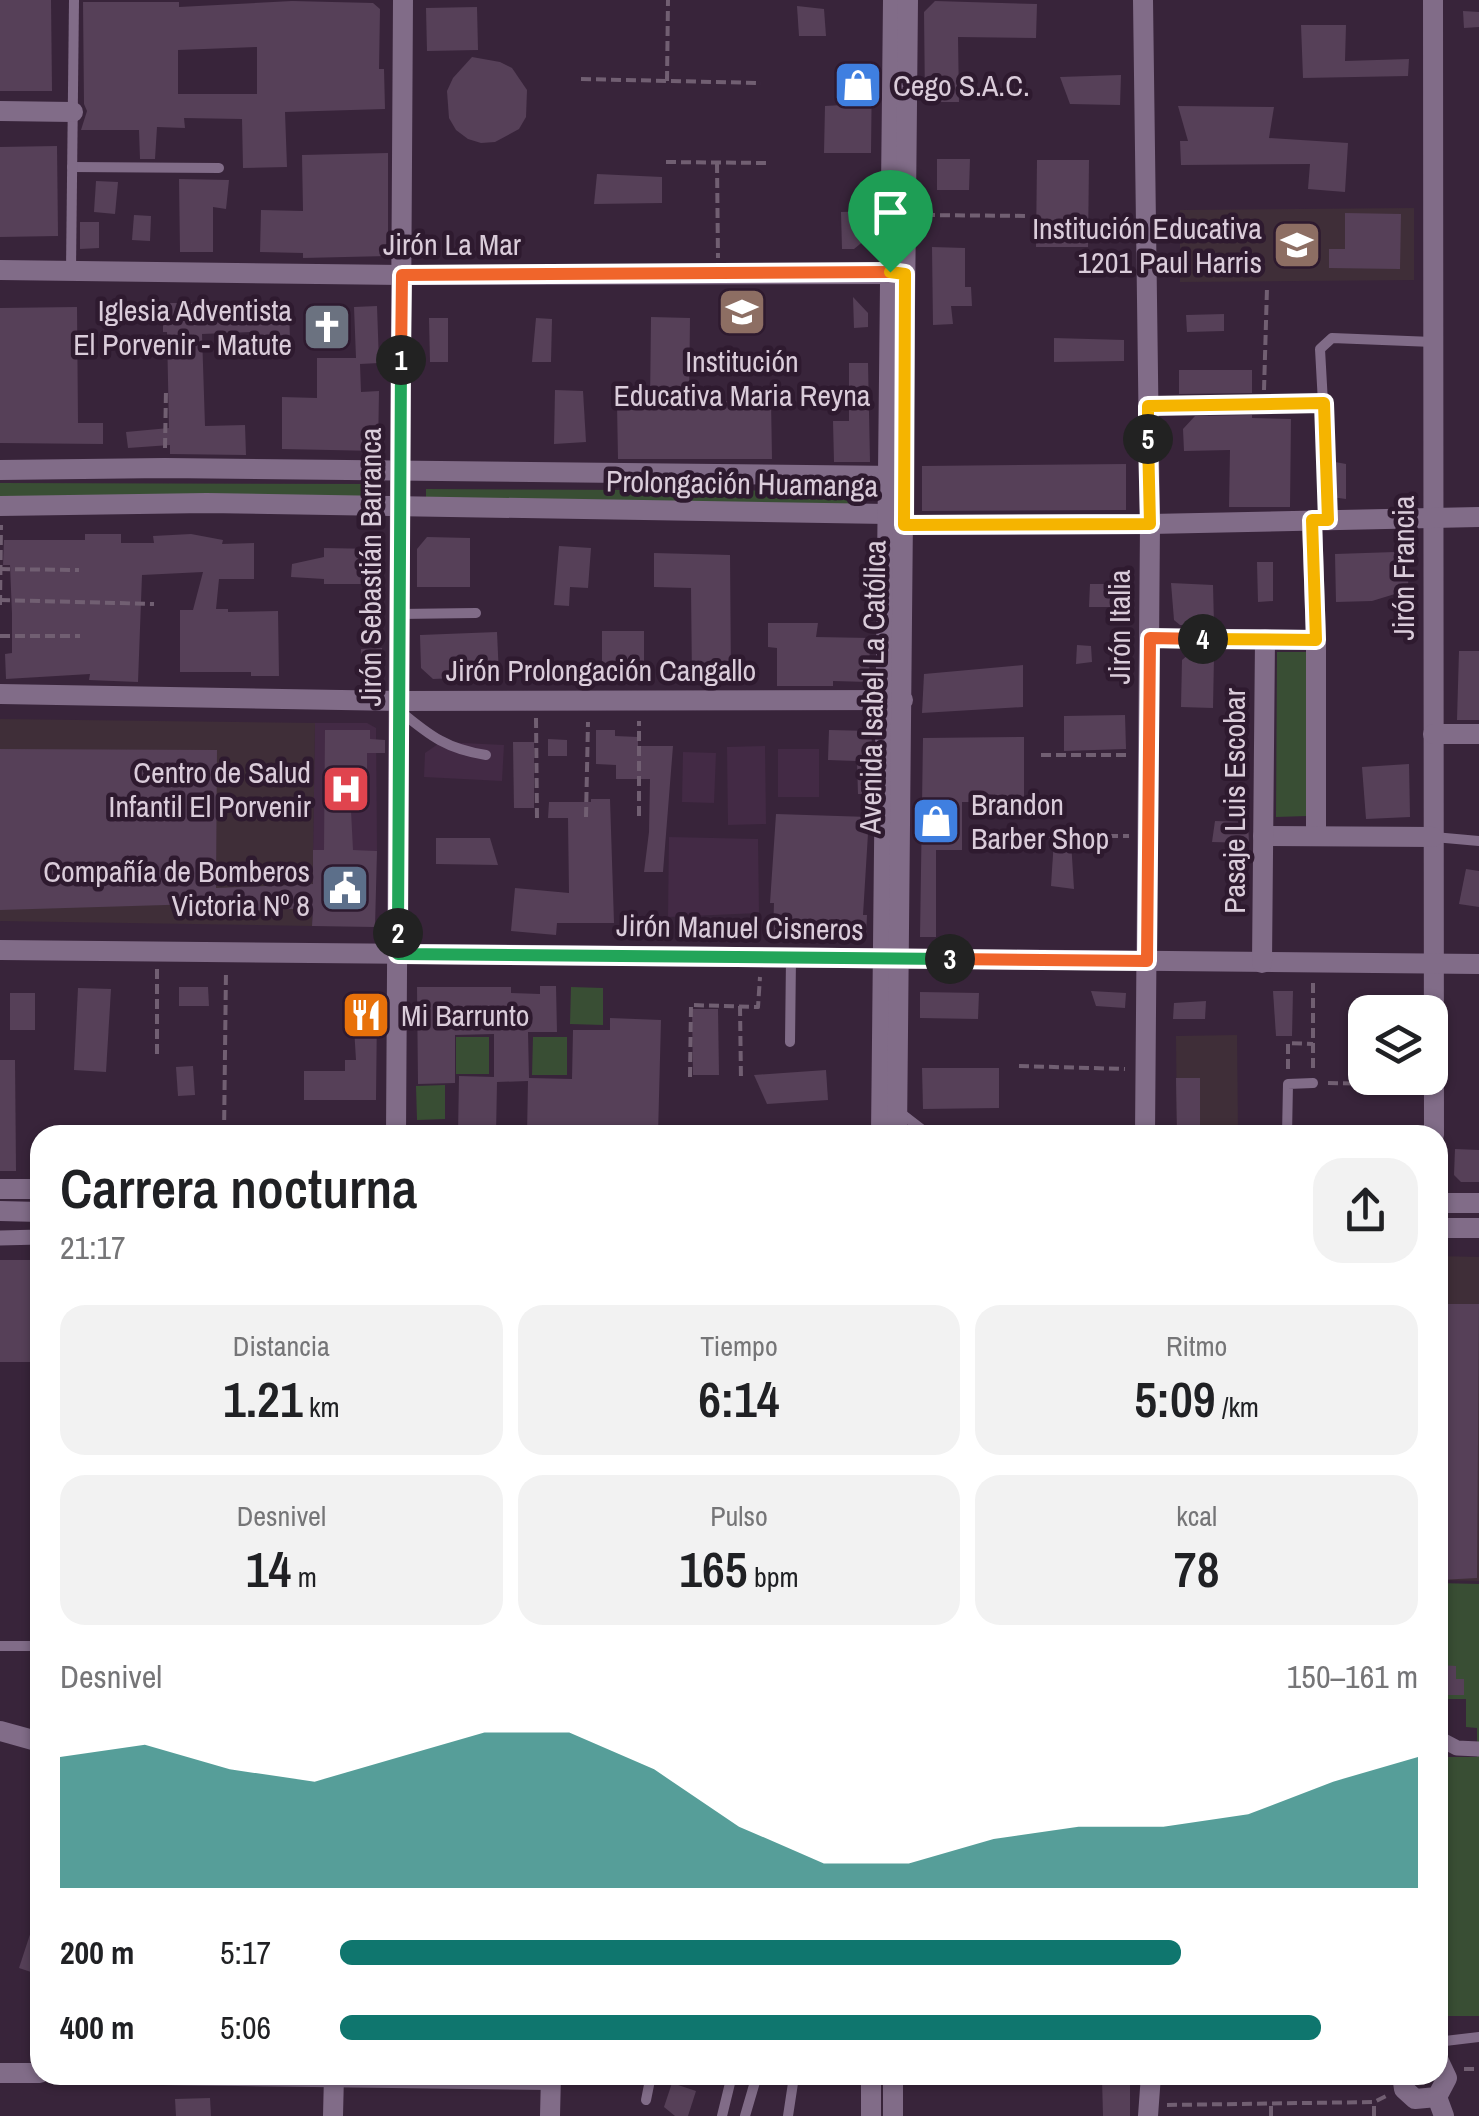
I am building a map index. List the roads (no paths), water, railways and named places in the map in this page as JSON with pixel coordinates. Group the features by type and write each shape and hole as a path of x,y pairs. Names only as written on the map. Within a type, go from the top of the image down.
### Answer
{"street":[{"name":"Jirón Sebastián Barranca","path":"396,1125 403,0"},
{"name":"Avenida Isabel La Católica","path":"882,1125 890,958 894,699 897,273 893,0"},
{"name":"Avenida Isabel La Católica","path":"897,273 905,215 908,0"},
{"name":"Jirón Italia","path":"1143,0 1150,524 1145,1125"},
{"name":"Jirón Francia","path":"1433,0 1434,1125"},
{"path":"0,111 73,112"},
{"name":"Jirón La Mar","path":"0,270 402,275 897,273"},
{"path":"1148,406 1324,403"},
{"name":"Prolongación Huamanga","path":"0,470 165,468 896,476"},
{"name":"Prolongación Huamanga","path":"0,506 400,506 1150,524 1479,517"},
{"path":"1316,836 1320,520"},
{"path":"1150,638 1316,640"},
{"name":"Pasaje Luis Escobar","path":"1262,962 1265,640"},
{"name":"Jirón Prolongación Cangallo","path":"0,694 399,706 536,700 894,699"},
{"path":"1434,734 1479,734"},
{"path":"1263,836 1434,837"},
{"name":"Jirón Manuel Cisneros","path":"0,950 1479,964"},
{"name":"Avenida Isabel La Católica","path":"890,958 897,1125"},
{"path":"0,1189 30,1190"},
{"path":"1448,1203 1479,1203"},
{"path":"0,1211 30,1212"},
{"path":"1448,1228 1479,1228"},
{"path":"0,1238 30,1237"},
{"path":"0,1731 30,1739"},
{"path":"1448,1743 1458,1748 1479,1749"},
{"path":"0,2073 30,2074"},
{"path":"333,2116 334,2085"},
{"path":"550,2116 551,2085"},
{"path":"871,2116 872,2085"},
{"path":"892,2116 893,2085"},
{"path":"1148,2111 1150,2085"},
{"path":"1405,2085 1415,2099 1441,2107"}],"lane":[{"path":"70,271 74,0"},
{"path":"72,167 220,168"},
{"path":"1324,403 1320,350 1332,338 1433,342"},
{"path":"400,614 476,613"},
{"path":"399,706 456,751 486,755"},
{"path":"1434,837 1479,841"},
{"path":"790,1042 791,957"},
{"path":"1287,1125 1288,1084 1313,1083"},
{"path":"897,1111 915,1125"},
{"path":"0,1646 30,1646"},
{"path":"1448,2041 1479,2037"},
{"path":"646,2100 649,2085"},
{"path":"722,2116 730,2085"},
{"path":"744,2116 753,2085"},
{"path":"788,2116 793,2085"}],"place":[{"name":"Cego S.A.C.","path":"858,85"},
{"name":"Institución Educativa 1201 Paul Harris","path":"1297,245"},
{"name":"Institución Educativa Maria Reyna","path":"742,312"},
{"name":"Iglesia Adventista El Porvenir - Matute","path":"327,327"},
{"name":"Centro de Salud Infantil El Porvenir","path":"346,789"},
{"name":"Brandon Barber Shop","path":"936,821"},
{"name":"Compañía de Bomberos Victoria Nº 8","path":"345,888"},
{"name":"Mi Barrunto","path":"366,1015"}]}
